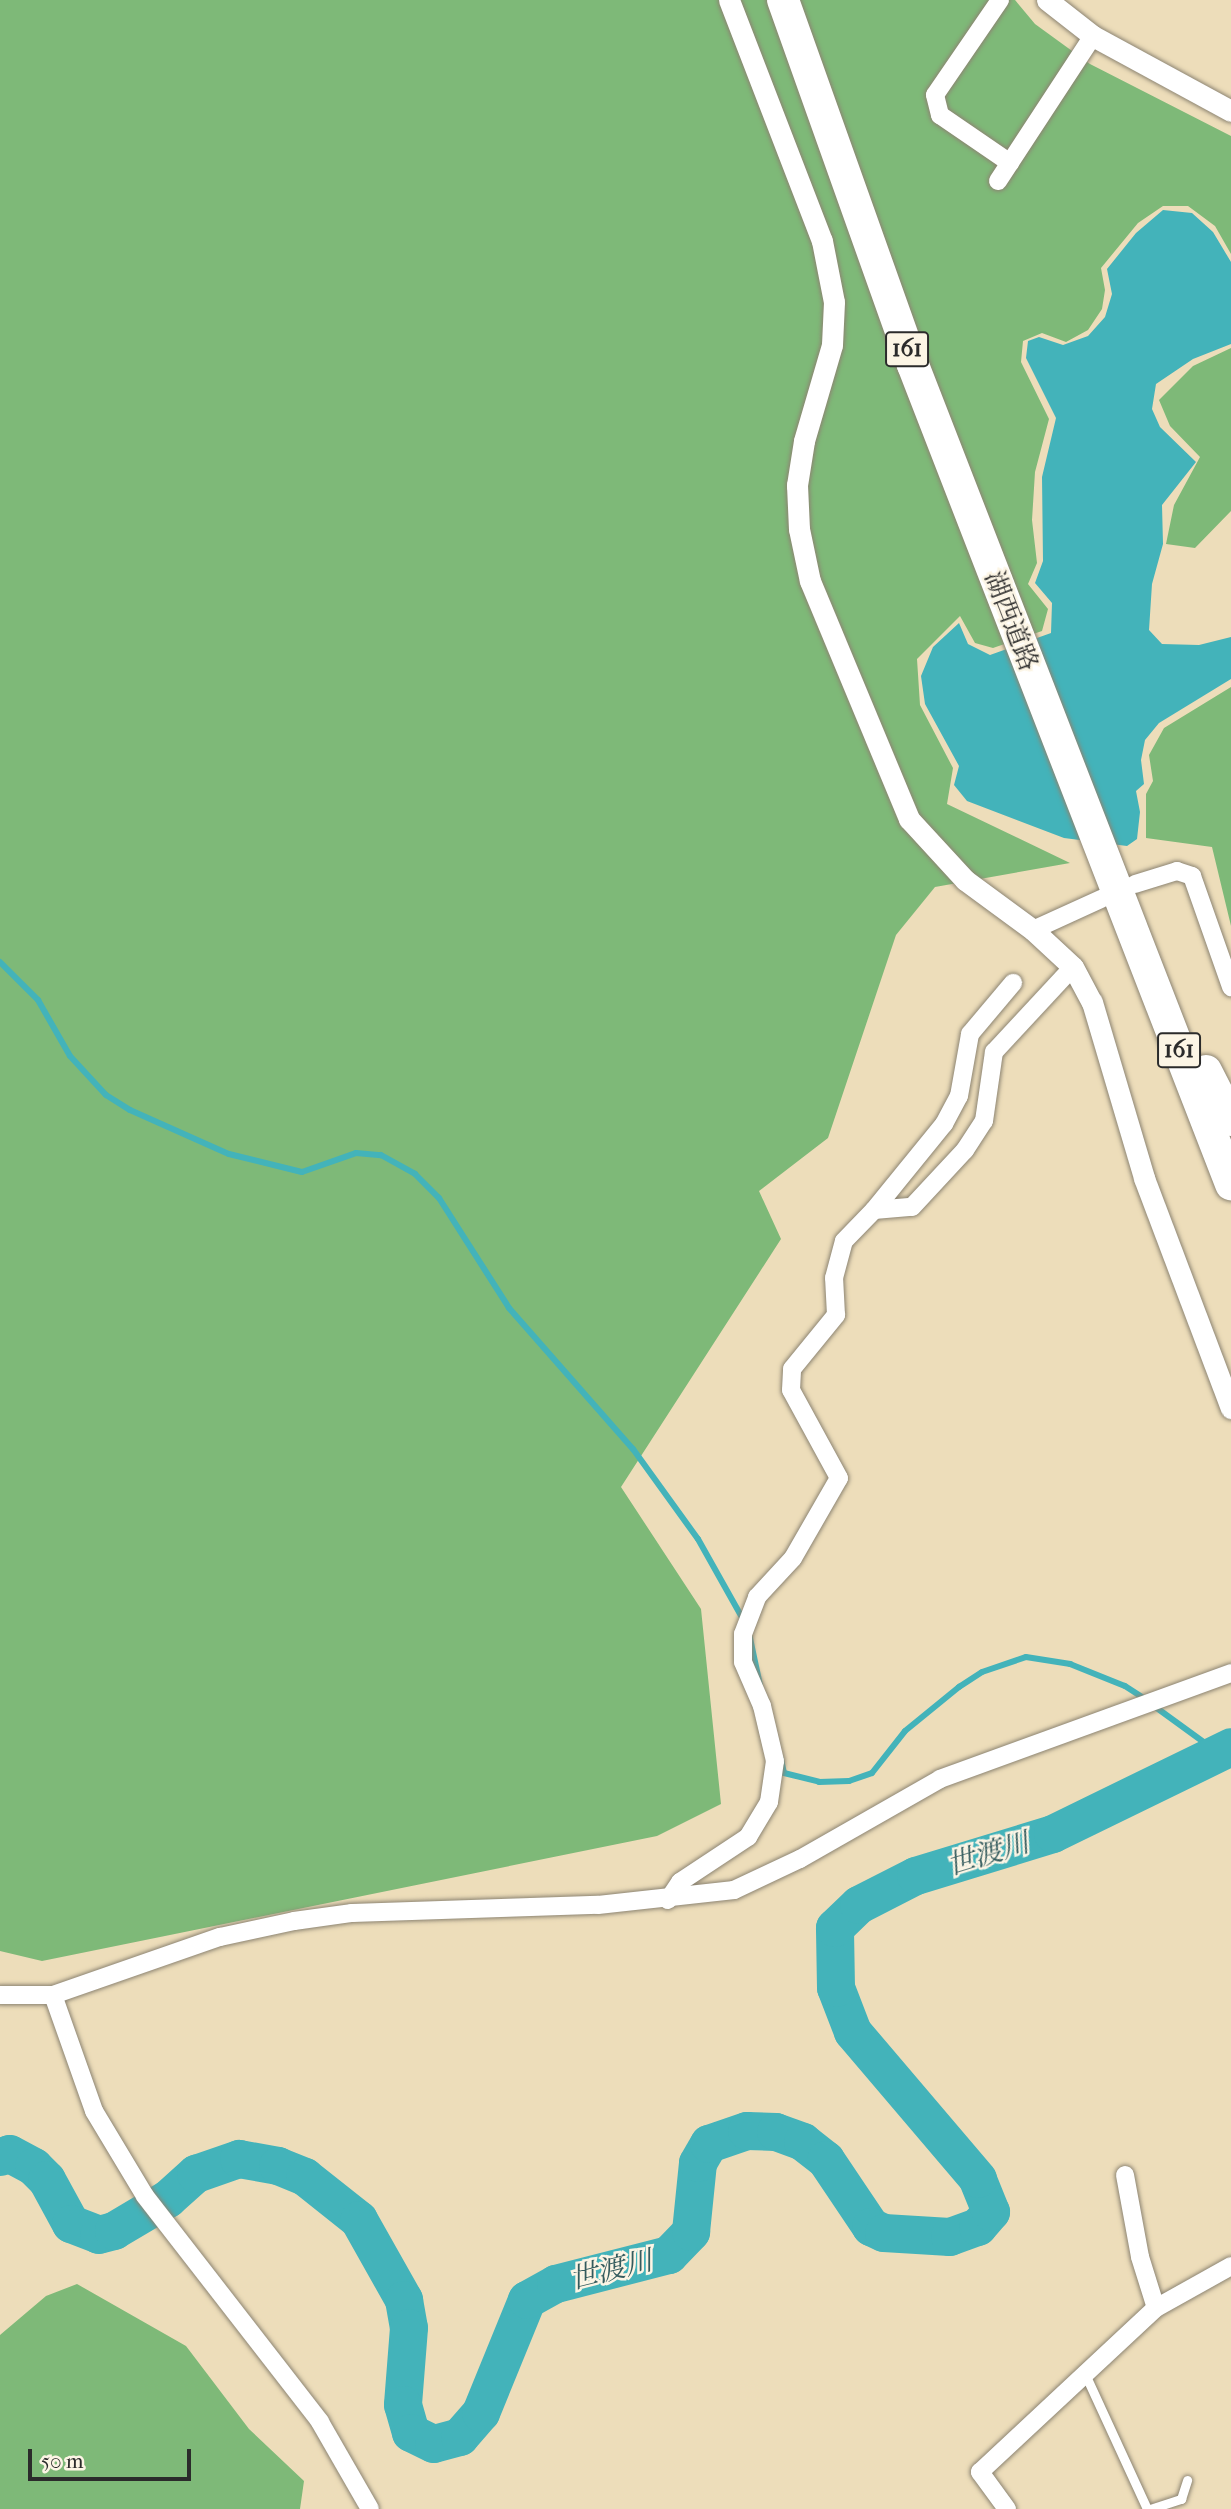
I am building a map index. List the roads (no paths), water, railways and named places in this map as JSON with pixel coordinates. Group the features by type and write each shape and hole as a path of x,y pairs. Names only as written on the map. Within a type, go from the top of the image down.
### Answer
{"highway":[{"name":"湖西道路","path":"781,0 1019,642 1231,1184"},
{"path":"1128,916 1231,1119"}],"street":[{"path":"729,0 822,241 834,302 832,345 804,441 797,485 799,529 810,581 909,819 965,880 1033,930 1073,967 1092,1002 1144,1178 1231,1408"},
{"path":"1000,0 935,95 940,115 1010,163"},
{"path":"1048,0 1093,36 1231,111"},
{"path":"998,181 1093,36"},
{"path":"1033,930 1117,889 1177,871 1192,876 1231,987"},
{"path":"874,1210 912,1207 965,1150 984,1121 994,1052 1073,967"},
{"path":"668,1900 680,1882 748,1838 769,1802 775,1761 762,1706 743,1662 743,1633 757,1597 793,1558 839,1478 791,1390 792,1369 836,1315 834,1278 838,1257 854,1228 874,1210 944,1124 960,1096 970,1034 1013,983"},
{"path":"0,1995 53,1995 220,1937 294,1921 352,1913 668,1900 734,1890 800,1859 940,1779 1231,1673"},
{"path":"53,1995 94,2111 145,2196 320,2422 370,2509"},
{"path":"1125,2175 1140,2257 1156,2308"},
{"path":"1007,2509 980,2472 1156,2308 1231,2266"}],"lane":[{"path":"1085,2374 1149,2509 1181,2499 1187,2480"}],"water":[{"path":"1163,210 1192,213 1213,232 1231,262 1231,344 1193,359 1156,384 1152,409 1160,427 1196,462 1162,505 1163,544 1152,584 1149,630 1162,644 1199,645 1231,637 1231,679 1159,723 1145,740 1141,760 1144,784 1136,791 1140,812 1137,839 1127,846 1064,838 967,801 954,785 959,766 925,704 921,676 933,647 959,623 968,644 990,655 1051,633 1052,603 1035,583 1043,561 1042,477 1056,418 1026,358 1028,341 1039,337 1063,345 1088,336 1105,317 1112,294 1107,269 1136,233"}],"waterway":[{"path":"0,962 38,1000 70,1056 106,1095 130,1110 229,1154 302,1172 356,1153 381,1155 415,1174 439,1198 509,1308 633,1449 698,1539 744,1621"},
{"path":"750,1638 760,1685"},
{"path":"781,1759 784,1773 819,1782 849,1781 872,1773 905,1731 959,1687 982,1672 1026,1657 1070,1664 1125,1686 1145,1699"},
{"path":"1154,1706 1216,1751"},
{"name":"世渡川","path":"0,2157 10,2154 34,2167 47,2180 71,2224 99,2235 114,2231 168,2199 196,2174 239,2159 278,2166 305,2177 359,2220 404,2300 409,2328 403,2405 411,2433 434,2444 460,2437 481,2413 527,2300 556,2284 669,2255 691,2232 698,2163 709,2144 747,2131 776,2132 803,2142 826,2160 871,2227 884,2233 950,2237 978,2227 991,2212 978,2179 853,2032 836,1988 835,1928 859,1905 916,1876 1053,1834 1231,1747"}]}
